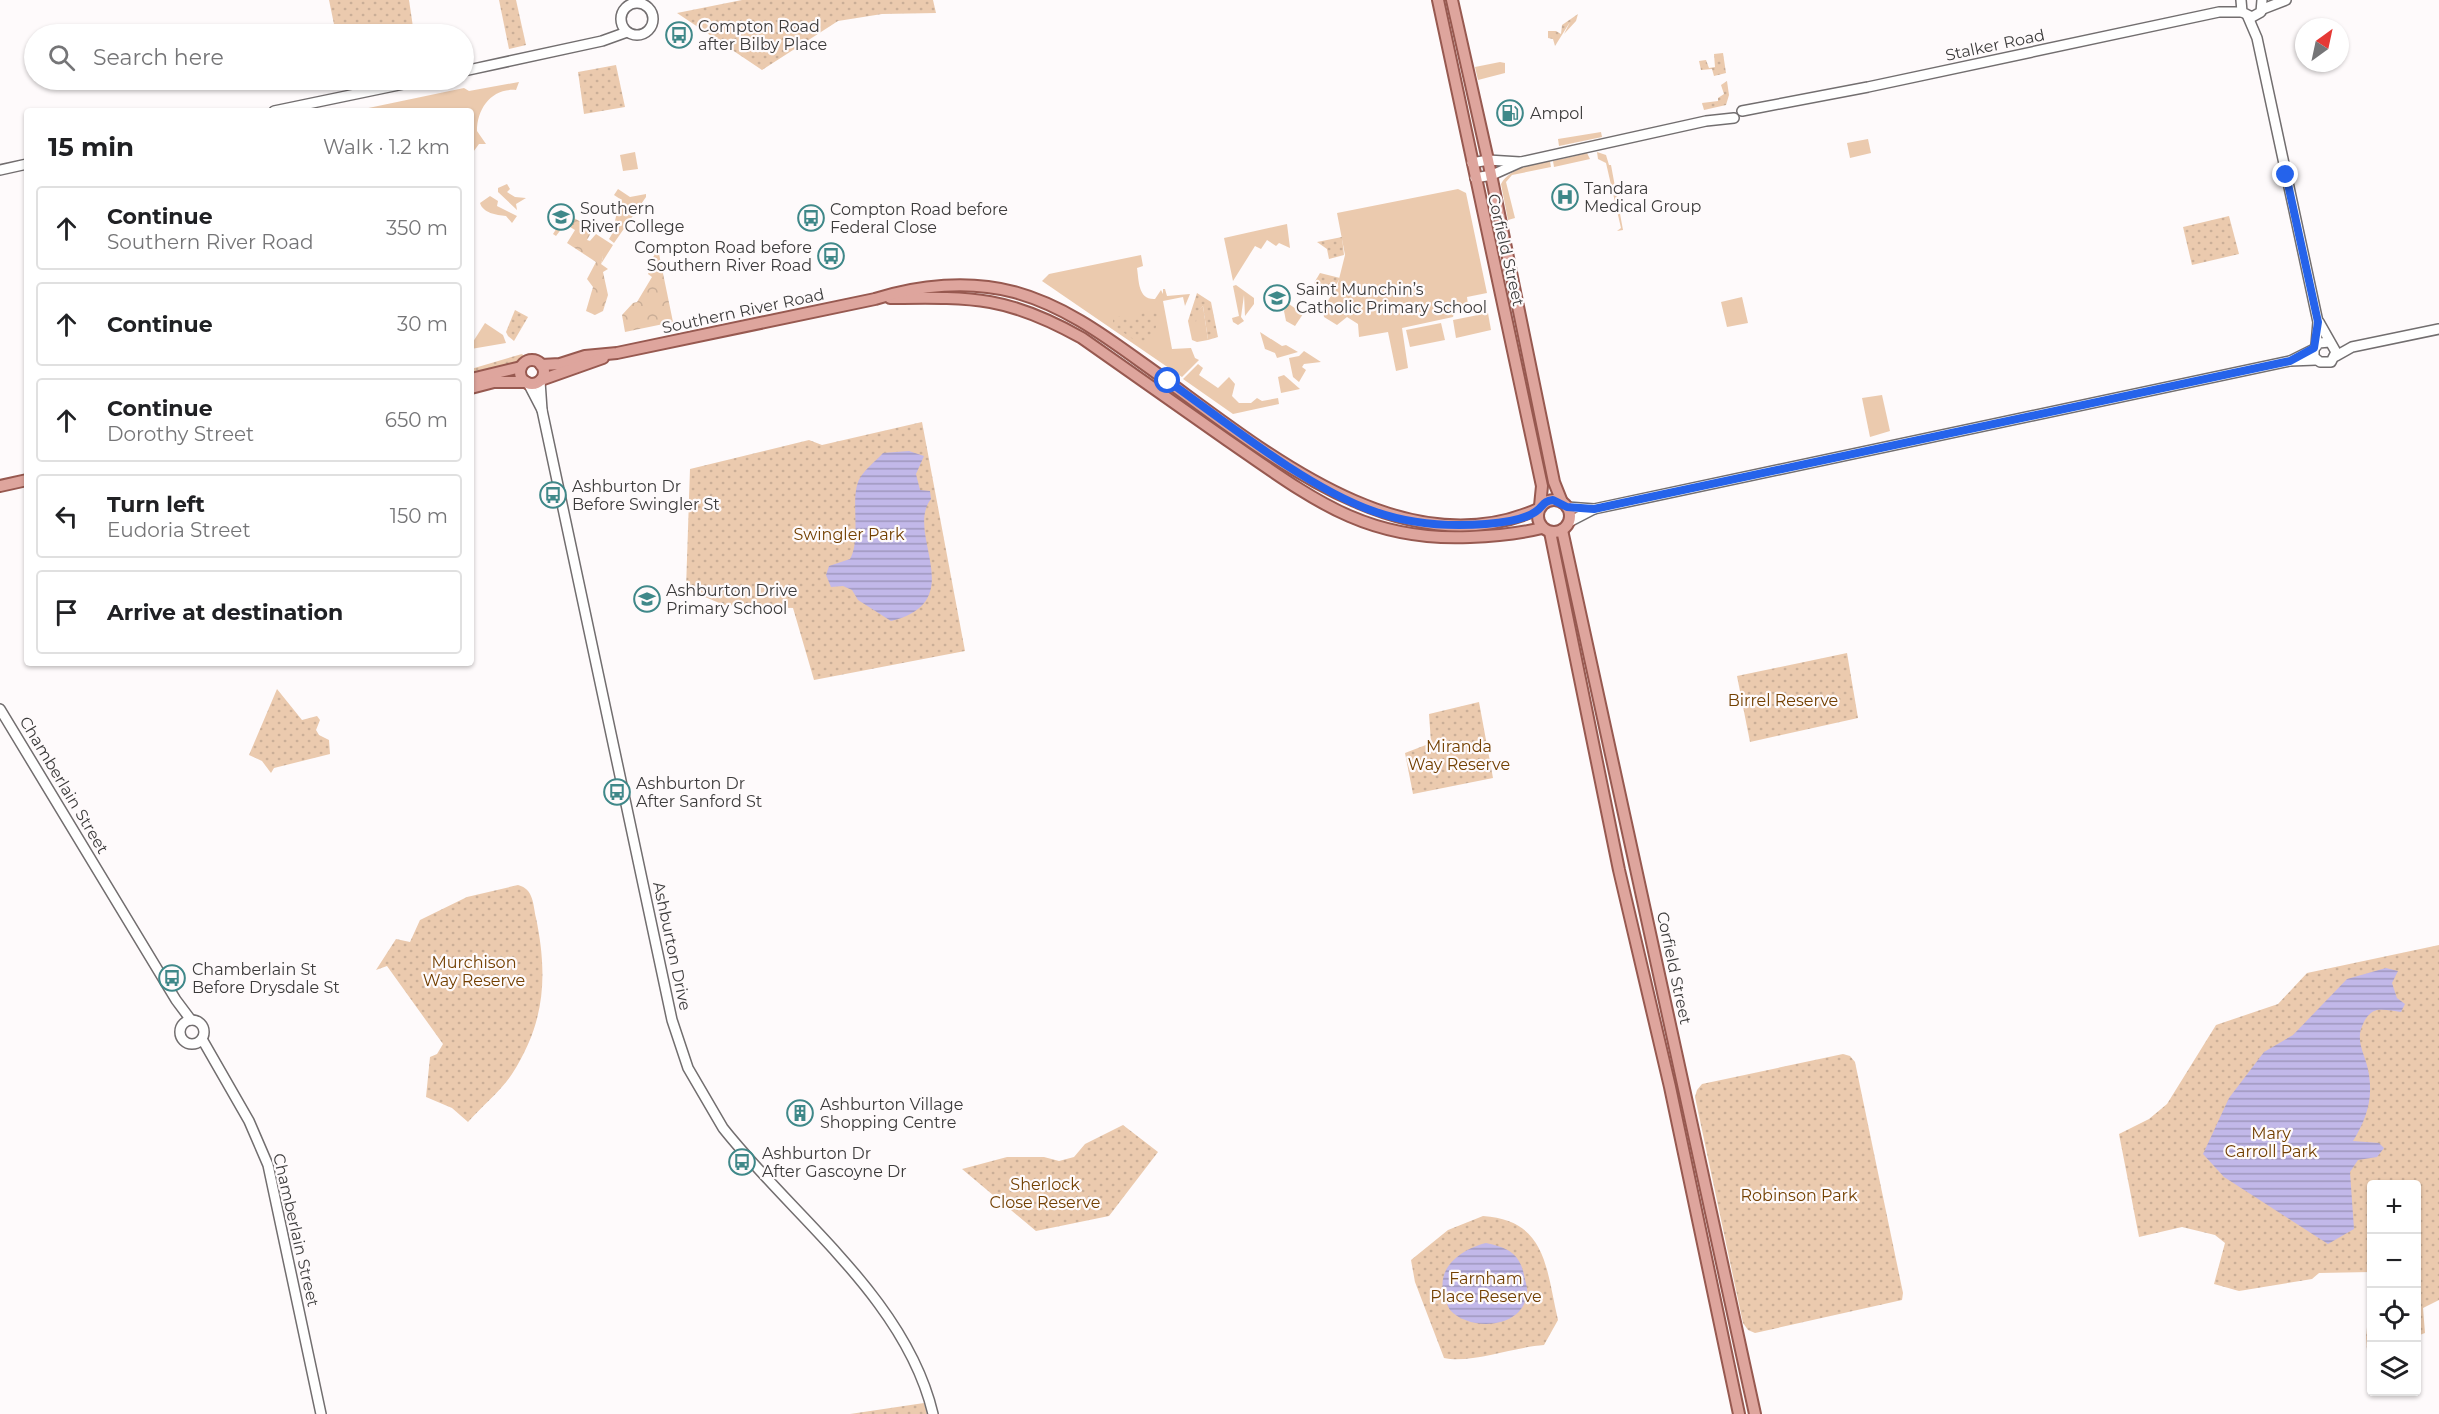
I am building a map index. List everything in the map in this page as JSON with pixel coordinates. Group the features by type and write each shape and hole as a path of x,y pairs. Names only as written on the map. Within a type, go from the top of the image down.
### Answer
{"main road":[{"name":"Corfield Street","path":"1438,0 1539,475 1539,508"},
{"name":"Corfield Street","path":"1452,0 1488,160 1554,482 1565,504"},
{"name":"Stalker Road","path":"1475,178 1491,175 1521,162 1706,121 2219,12 2255,11 2286,0"},
{"name":"Stalker Road","path":"2219,12 2240,1"},
{"path":"2240,1 2255,11 2257,38 2318,322 2316,360"},
{"path":"631,2 642,2 652,13 650,28 637,35 624,28 623,10 631,2"},
{"path":"474,69 602,41 624,28"},
{"path":"288,108 375,90"},
{"name":"Stalker Road","path":"1472,163 1488,160 1521,162"},
{"path":"0,170 24,165"},
{"name":"Southern River Road","path":"541,365 560,364 585,356 617,353 875,299 906,290 970,285 1017,292 1052,305 1103,335 1308,477 1359,505 1382,514 1415,522 1457,525 1503,522 1539,508"},
{"name":"Southern River Road","path":"875,299 957,297 986,300 1012,305 1050,320 1082,338 1314,500 1384,530 1410,536 1445,538 1506,535 1546,530"},
{"path":"2318,322 2336,356"},
{"path":"1594,509 1548,500 1539,508 1537,519 1546,530 1566,526 1594,509 2290,361 2316,360 2325,364 2352,347 2439,329"},
{"path":"2290,361 2322,341 2352,347"},
{"name":"Southern River Road","path":"474,387 494,382 534,382 617,353"},
{"path":"474,378 521,367 532,361 541,365 544,371 534,382 521,377 521,367"},
{"name":"Ashburton Drive","path":"534,382 542,410 672,1020 683,1055 707,1105 729,1137 885,1311 917,1366 933,1414"},
{"path":"0,486 24,481"},
{"path":"1565,504 1566,526"},
{"name":"Corfield Street","path":"1566,526 1755,1414"},
{"name":"Corfield Street","path":"1546,530 1619,870 1670,1087 1739,1414"},
{"name":"Chamberlain Street","path":"0,709 176,1000 187,1022"},
{"name":"Chamberlain Street","path":"187,1022 199,1022 203,1028 198,1042"},
{"name":"Chamberlain Street","path":"187,1022 180,1031 182,1039 198,1042 214,1063 249,1121 268,1165 321,1414"}],"green space":[{"path":"329,0 409,0 413,24 334,24"},
{"path":"499,0 516,0 526,45 509,49"},
{"path":"742,0 933,0 936,13 882,14 838,21 762,70 677,13"},
{"path":"1578,14 1576,21 1564,34 1570,22 1555,46 1553,39 1548,38 1548,31 1561,34 1562,25"},
{"path":"1723,53 1726,73 1714,76 1712,69 1701,70 1699,61 1706,60 1709,68 1715,67 1714,54"},
{"path":"1505,63 1505,73 1478,80 1475,67"},
{"path":"616,65 625,107 584,114 578,72"},
{"path":"1727,81 1729,95 1726,105 1704,110 1702,103 1718,101 1718,98 1724,94 1721,85"},
{"path":"519,82 516,90 500,92 483,107 477,131 486,144 479,144 474,151 474,108 368,108 454,90 469,91"},
{"path":"1601,132 1602,137 1559,146 1558,139"},
{"path":"1868,139 1871,153 1850,158 1847,143"},
{"path":"635,152 638,169 623,171 620,155"},
{"path":"1597,152 1606,155 1611,165 1623,230 1617,231 1621,228 1606,163 1598,159"},
{"path":"1587,153 1590,159 1554,167 1553,161"},
{"path":"1550,161 1551,167 1512,175 1506,182 1515,218 1508,220 1501,184 1516,170"},
{"path":"507,184 510,189 507,192 515,197 526,198 516,204 517,210 498,192 498,188"},
{"path":"618,189 630,197 646,194 646,197 614,243 609,239 620,199 614,195"},
{"path":"1458,189 1466,193 1487,293 1467,297 1468,305 1455,309 1453,317 1402,328 1408,368 1396,371 1388,332 1359,337 1358,324 1347,317 1337,325 1324,317 1323,308 1337,287 1345,255 1337,213"},
{"path":"490,196 498,201 497,206 517,216 512,223 506,216 490,213 484,209 480,203"},
{"path":"2229,216 2239,254 2192,265 2183,227"},
{"path":"574,218 593,229 587,240 597,243 603,257 601,264 608,269 603,272 608,295 603,311 595,315 586,311 593,287 587,279 596,262 567,243 575,230 565,224 556,236 553,234 560,223"},
{"path":"1287,224 1290,248 1279,243 1276,246 1267,240 1261,249 1255,246 1233,281 1224,238"},
{"path":"596,234 613,245 601,264 603,257 589,242"},
{"path":"1342,237 1344,255 1329,259 1327,249 1317,242"},
{"path":"658,249 673,322 625,332 622,315 633,303 637,302 652,277 648,274 652,266 649,264"},
{"path":"1141,255 1143,266 1137,268 1140,289 1145,296 1155,299 1161,290 1163,294 1163,289 1167,296 1190,294 1185,306 1183,297 1163,301 1172,349 1191,348 1195,358 1199,360 1182,377 1042,281 1049,274"},
{"path":"1320,273 1340,278 1331,294 1314,283"},
{"path":"1236,285 1254,298 1254,304 1245,316 1244,295 1241,317 1244,321 1238,325 1233,322 1232,318 1239,316 1233,286"},
{"path":"1197,293 1211,302 1218,337 1208,340 1203,306 1197,313 1196,322 1188,321"},
{"path":"1742,297 1748,323 1727,327 1721,302"},
{"path":"1289,304 1303,314 1295,326 1286,321 1284,311"},
{"path":"1203,306 1208,340 1197,342 1192,340 1188,321"},
{"path":"515,310 528,317 514,341 506,332"},
{"path":"1145,311 1159,314 1154,335 1148,342 1137,342 1113,325 1113,318 1124,315 1128,318 1139,316"},
{"path":"1488,313 1491,330 1456,338 1453,320"},
{"path":"485,323 503,335 506,343 474,348 474,340"},
{"path":"1441,323 1445,340 1410,347 1406,330"},
{"path":"1260,332 1282,346 1286,345 1298,352 1277,358 1275,353 1265,349"},
{"path":"1304,351 1321,362 1304,364 1302,367 1306,370 1299,382 1293,377 1289,358 1299,356"},
{"path":"522,354 524,356 509,368 474,376 474,368"},
{"path":"1198,364 1203,368 1199,375 1218,388 1229,377 1235,384 1232,396 1239,403 1251,403 1257,398 1262,401 1278,398 1279,404 1233,414 1183,379"},
{"path":"1284,375 1300,389 1281,393 1278,377"},
{"path":"1882,395 1890,431 1870,437 1862,398"},
{"name":"Swingler Park","path":"922,422 965,651 814,680 793,608 724,605 686,589 690,469 809,440 822,445"},
{"name":"Birrel Reserve","path":"1847,653 1858,718 1750,742 1737,676"},
{"path":"277,689 302,720 317,716 320,720 316,730 319,735 329,740 330,754 274,768 271,773 262,761 249,755"},
{"name":"Miranda Way Reserve","path":"1479,702 1493,778 1413,794 1405,753 1431,743 1429,714"},
{"name":"Murchison Way Reserve","path":"518,885 527,890 532,898 540,939 542,979 537,1018 523,1055 512,1074 468,1122 452,1108 426,1097 430,1057 437,1054 443,1044 387,966 376,970 396,939 410,942 420,920 467,897"},
{"name":"Mary Carroll Park","path":"2439,945 2439,1300 2423,1308 2425,1333 2421,1334 2421,1180 2367,1180 2367,1272 2319,1273 2312,1279 2239,1291 2214,1284 2225,1243 2215,1235 2182,1227 2139,1237 2119,1134 2149,1119 2167,1104 2216,1025 2278,1004 2307,973"},
{"name":"Robinson Park","path":"1843,1054 1850,1056 1855,1062 1903,1293 1902,1300 1755,1333 1748,1330 1743,1323 1695,1097 1697,1090 1702,1084"},
{"name":"Sherlock Close Reserve","path":"1123,1125 1158,1152 1109,1216 1036,1231 962,1169 1007,1157 1044,1157 1059,1161 1074,1157 1085,1144"},
{"name":"Farnham Place Reserve","path":"1483,1216 1504,1220 1520,1227 1532,1237 1546,1266 1558,1320 1544,1345 1466,1359 1444,1358 1415,1282 1411,1260 1448,1230"},
{"path":"924,1403 927,1414 850,1414"}],"shaded area":[{"path":"909,451 924,456 916,474 920,490 930,491 931,499 925,513 925,530 932,583 927,598 915,611 891,621 858,600 852,590 843,586 831,587 826,575 829,566 850,559 856,529 855,495 862,475 883,453"},
{"path":"2386,968 2398,971 2392,983 2397,998 2405,1004 2401,1012 2377,1010 2369,1014 2361,1029 2360,1042 2368,1068 2370,1093 2365,1117 2353,1141 2379,1143 2384,1148 2377,1157 2358,1160 2350,1172 2354,1229 2328,1244 2224,1177 2203,1154 2229,1098 2264,1052 2293,1035 2347,979"},
{"path":"1486,1243 1506,1249 1515,1256 1522,1267 1527,1291 1524,1305 1517,1314 1507,1320 1482,1324 1470,1322 1450,1310 1446,1302 1443,1278 1447,1269 1459,1255"}],"place":[{"name":"Compton Road after Bilby Place","path":"679,35"},
{"name":"Ampol","path":"1510,113"},
{"name":"Tandara Medical Group","path":"1565,197"},
{"name":"Southern River College","path":"561,217"},
{"name":"Compton Road before Federal Close","path":"811,218"},
{"name":"Compton Road before Southern River Road","path":"831,256"},
{"name":"Saint Munchin’s Catholic Primary School","path":"1277,298"},
{"name":"Ashburton Dr Before Swingler St","path":"553,495"},
{"name":"Ashburton Drive Primary School","path":"647,599"},
{"name":"Ashburton Dr After Sanford St","path":"617,792"},
{"name":"Chamberlain St Before Drysdale St","path":"172,978"},
{"name":"Ashburton Village Shopping Centre","path":"800,1113"},
{"name":"Ashburton Dr After Gascoyne Dr","path":"742,1162"}],"route":[{"path":"1168,381 1308,477 1359,505 1382,514 1415,522 1457,525 1488,524 1516,519 1538,509 1548,500 1558,500 1567,507 1594,509 2290,361 2314,348 2318,322 2286,175"}]}
